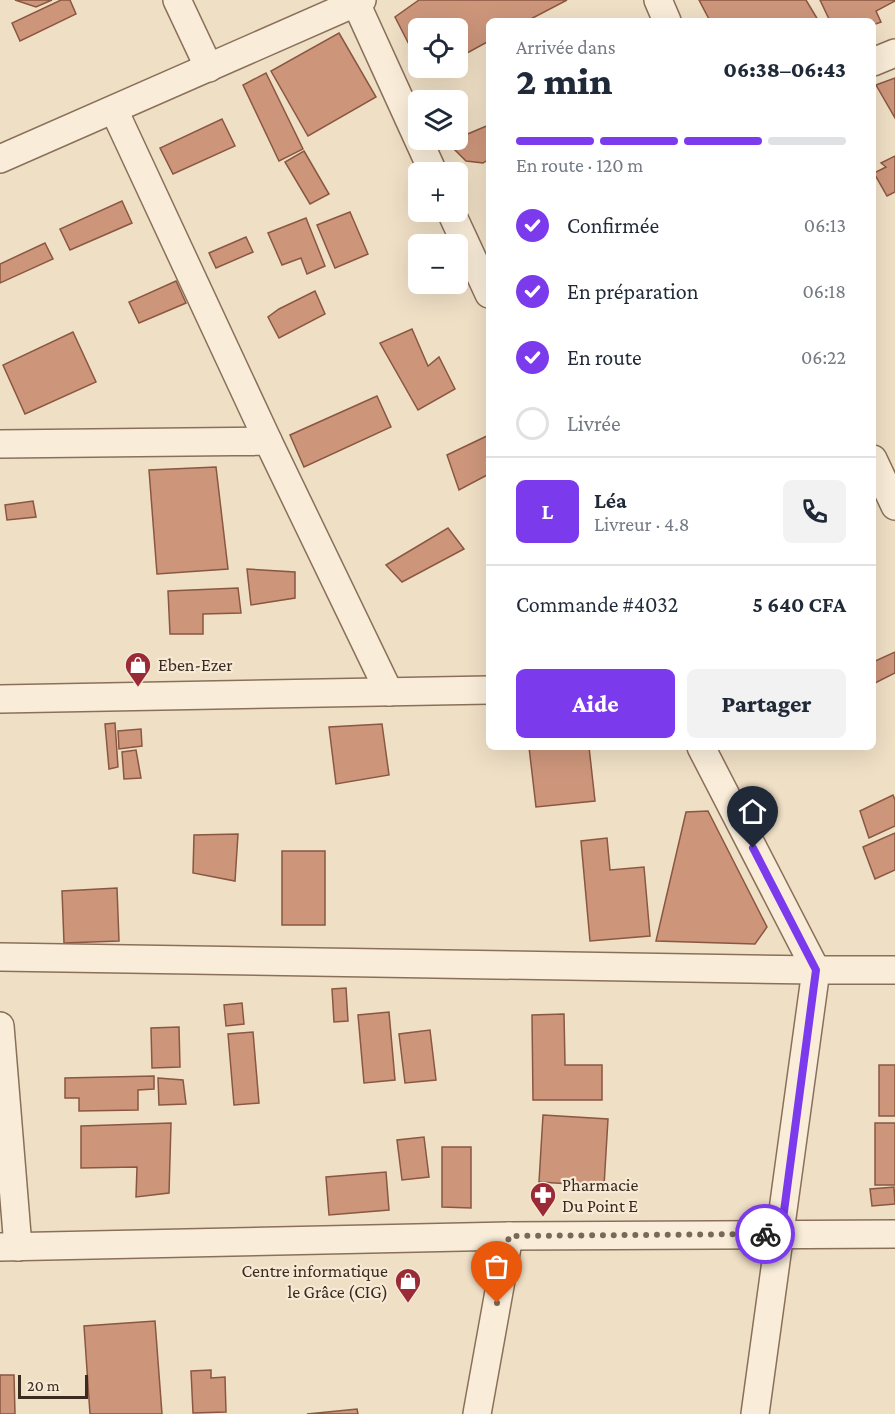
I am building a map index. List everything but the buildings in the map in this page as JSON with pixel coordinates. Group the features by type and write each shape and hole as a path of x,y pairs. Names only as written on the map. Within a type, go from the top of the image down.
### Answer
{"street":[{"path":"177,0 209,68"},
{"path":"658,0 666,18"},
{"path":"0,159 359,2 429,162"},
{"path":"876,61 895,53"},
{"path":"114,110 268,441 389,692"},
{"path":"456,222 486,288"},
{"path":"0,444 268,441"},
{"path":"876,465 895,506"},
{"path":"0,699 486,690"},
{"path":"703,750 816,970 755,1414"},
{"path":"0,957 895,970"},
{"path":"0,1026 9,1247 509,1236 895,1234"},
{"path":"477,1414 509,1236"}],"way so far":[{"path":"497,1303 509,1236 765,1234"}],"place":[{"name":"Eben-Ezer","path":"138,688"},
{"name":"Pharmacie Du Point E","path":"543,1218"},
{"name":"Centre informatique le Grâce (CIG)","path":"408,1304"}],"route":[{"path":"753,848 816,970 781,1234 765,1234"}]}
